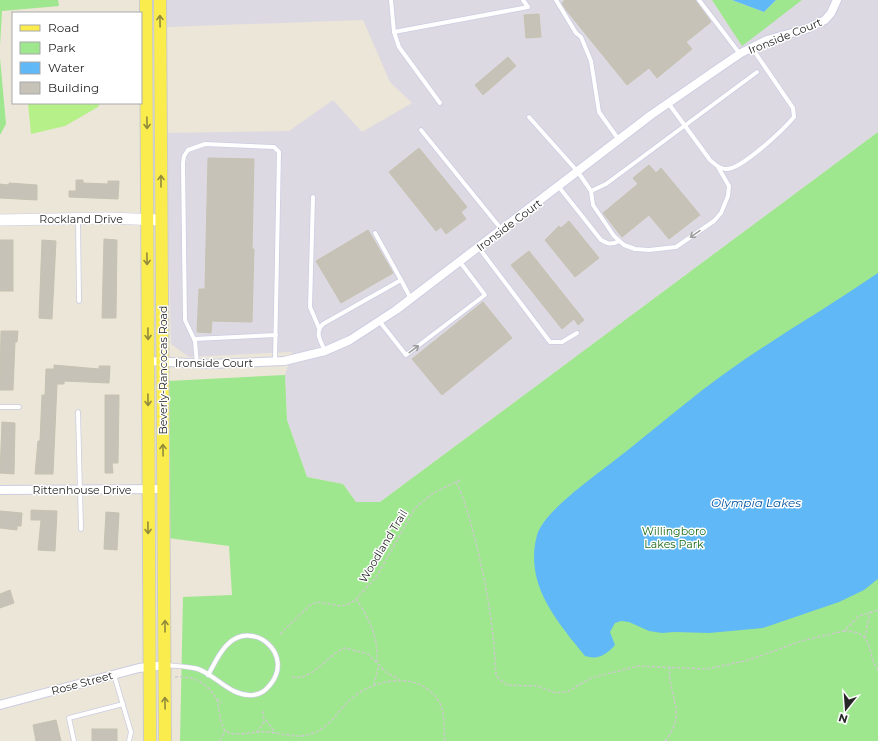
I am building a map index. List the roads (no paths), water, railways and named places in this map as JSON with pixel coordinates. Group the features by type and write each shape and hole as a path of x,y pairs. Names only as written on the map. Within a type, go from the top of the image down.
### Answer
{"main road":[{"name":"Beverly-Rancocas Road","path":"146,0 150,741"},
{"name":"Beverly-Rancocas Road","path":"160,0 165,741"}],"street":[{"name":"Ironside Court","path":"148,361 197,364 275,362 298,359 325,351 350,340 380,322 619,140 740,54 768,40 817,25 825,20 831,13 837,0"},
{"name":"Rockland Drive","path":"0,220 161,220"},
{"name":"Rittenhouse Drive","path":"0,490 164,489"},
{"name":"Rose Street","path":"0,705 150,666 165,665"}],"lane":[{"path":"391,0 394,32 399,47 440,102"},
{"path":"394,32 528,7 523,0"},
{"path":"556,0 576,33 581,37 591,61 599,112 619,140"},
{"path":"699,0 740,54"},
{"path":"718,167 728,169 738,166 784,129 794,117 793,108 752,48"},
{"path":"591,191 606,184 757,72"},
{"path":"529,117 578,172 591,191 593,205 614,236 624,245 635,249 649,250 676,247 714,221 722,213 728,196 729,186 718,167 710,160 669,104"},
{"path":"421,130 502,230"},
{"path":"197,364 194,339 185,320 183,163 184,156 188,150 205,144 274,147 279,152 275,362"},
{"path":"559,187 601,240 608,244 615,244 619,241"},
{"path":"314,197 310,307 319,328 318,335 325,351"},
{"path":"78,219 79,301"},
{"path":"375,233 411,299"},
{"path":"479,248 550,342 562,342 577,332"},
{"path":"380,322 406,355 485,295 460,262"},
{"path":"319,328 401,280"},
{"path":"194,339 276,336"},
{"path":"0,407 19,406"},
{"path":"78,412 81,529"},
{"path":"165,665 199,669 208,675 229,688 240,693 252,695 264,692 272,682 278,669 277,656 271,646 260,638 247,636 236,638 227,644 208,675"},
{"path":"114,675 131,732 129,741"},
{"path":"74,741 69,718 123,704"}],"water":[{"path":"732,0 776,0 764,12"},
{"name":"Olympia Lakes","path":"878,273 878,579 864,590 839,602 763,628 709,633 662,633 649,631 629,622 621,621 615,623 610,632 615,645 612,649 602,656 585,656 563,629 545,600 535,570 534,553 537,535 549,515 583,484 630,449 716,380 767,344"}],"park label":[{"name":"Willingboro Lakes Park","path":"674,537"}]}
